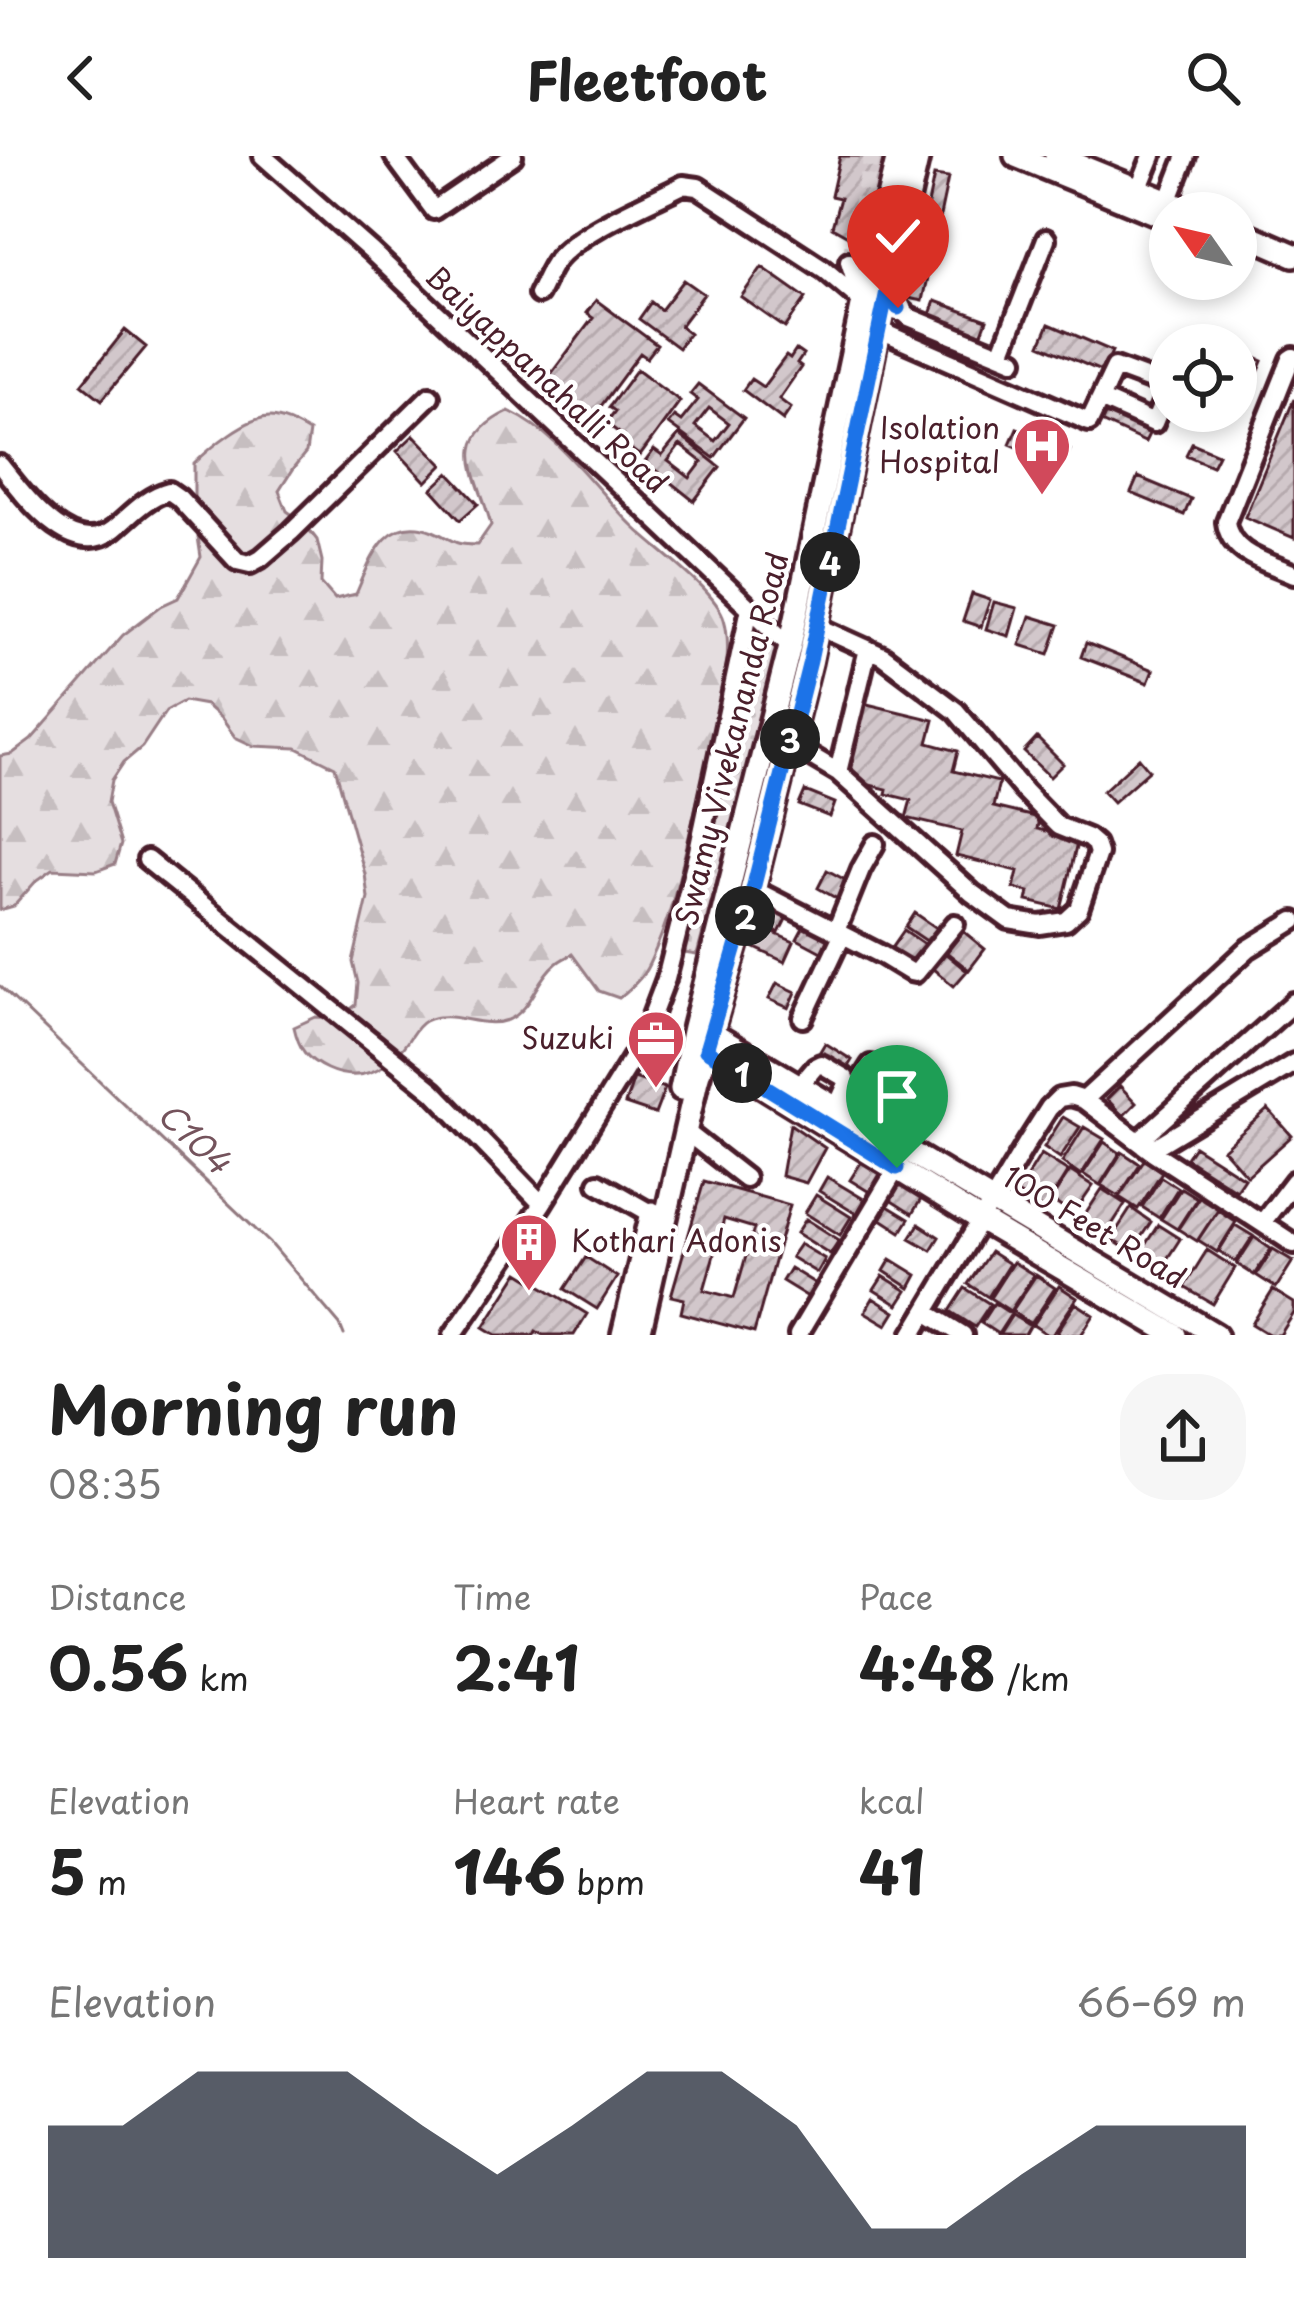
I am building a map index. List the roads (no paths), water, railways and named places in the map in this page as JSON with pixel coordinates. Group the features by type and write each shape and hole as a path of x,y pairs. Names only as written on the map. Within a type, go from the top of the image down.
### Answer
{"main road":[{"name":"Swamy Vivekananda Road","path":"623,1335 700,1038 898,156"},
{"name":"Swamy Vivekananda Road","path":"639,1335 685,1131 700,1038 753,889 817,626 918,156"},
{"path":"1016,156 1149,203"},
{"path":"1056,156 1149,197"},
{"path":"1257,239 1294,255"},
{"path":"1257,254 1294,269"},
{"name":"100 Feet Road","path":"700,1038 838,1110 1175,1335"},
{"name":"100 Feet Road","path":"700,1038 897,1168 1216,1335"}],"street":[{"path":"250,156 376,270 418,297"},
{"name":"Baiyappanahalli Road","path":"263,156 790,646"},
{"path":"278,156 388,255 418,297"},
{"path":"394,156 434,210 513,156"},
{"path":"1138,190 1152,156"},
{"path":"1175,192 1186,156"},
{"path":"538,294 557,259 573,245 683,185 698,187 806,257 863,302"},
{"path":"887,291 910,317 1007,357 1046,239"},
{"path":"849,261 863,302"},
{"path":"878,330 1089,422 1100,399"},
{"path":"1294,357 1226,522 1227,535 1235,545 1294,574"},
{"path":"0,465 52,524 88,537 103,537 138,507 169,491 238,561 250,564 291,532 430,396"},
{"path":"453,1335 542,1204 642,1042 665,979 697,856 750,608"},
{"path":"789,743 838,772 972,893 1009,920 1040,925 1066,921 1079,909 1098,853 1096,844 1058,826 956,711 883,656 817,626"},
{"path":"838,772 868,649"},
{"path":"803,1018 875,844"},
{"path":"147,860 433,1091 542,1204"},
{"path":"753,889 915,973 955,924"},
{"path":"1084,1100 1247,949 1294,921"},
{"path":"1144,1146 1294,1002"},
{"path":"1144,1146 1294,1063"},
{"path":"838,1110 871,1065"},
{"path":"799,1086 815,1067 828,1066 845,1078 838,1110"},
{"path":"912,1335 1059,1098 1084,1100 1144,1146 1294,1244"},
{"path":"685,1131 745,1178"},
{"path":"798,1335 897,1168"},
{"path":"1262,1223 1294,1181"},
{"path":"598,1183 652,1214"},
{"path":"926,1312 963,1335"}],"waterway":[{"name":"C104","path":"0,986 272,1245 344,1335"}],"tunnel":[{"path":"849,261 872,156"}],"place":[{"name":"Isolation Hospital","path":"1042,497"},
{"name":"Suzuki","path":"656,1090"},
{"name":"Kothari Adonis","path":"529,1293"}]}
